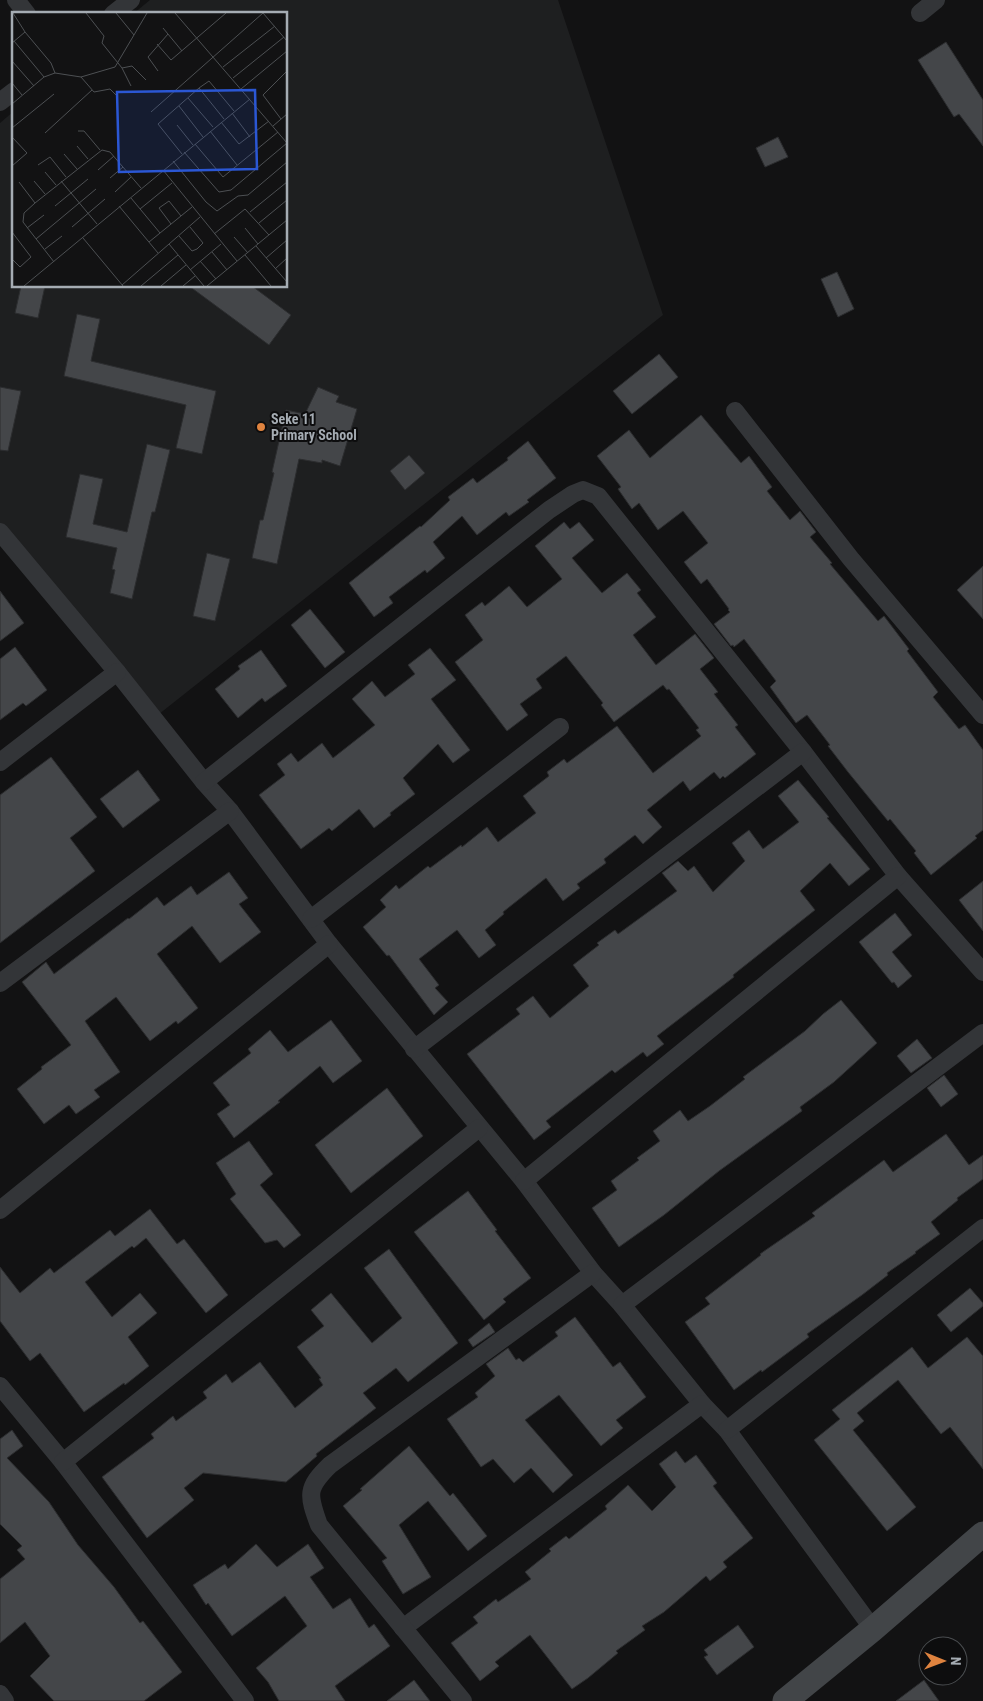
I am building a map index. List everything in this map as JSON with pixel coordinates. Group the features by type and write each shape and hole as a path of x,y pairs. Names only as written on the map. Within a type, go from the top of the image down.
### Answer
{"street":[{"path":"16,0 25,12"},
{"path":"115,12 130,0"},
{"path":"920,13 936,0"},
{"path":"0,102 12,93"},
{"path":"735,411 851,559 983,715"},
{"path":"204,782 549,510 573,494 583,490 598,496 804,752 898,876 983,972"},
{"path":"2,540 117,672 204,782 230,811 329,944 524,1181 593,1273 622,1305 702,1404 727,1430 873,1628"},
{"path":"0,762 117,672"},
{"path":"311,919 560,727"},
{"path":"414,1049 804,752"},
{"path":"0,983 230,811"},
{"path":"524,1181 898,876"},
{"path":"0,1210 329,944"},
{"path":"622,1305 983,1034"},
{"path":"63,1462 479,1128"},
{"path":"727,1430 983,1228"},
{"path":"463,1701 319,1525 312,1505 310,1491 316,1478 330,1465 593,1273"},
{"path":"0,1386 63,1462 245,1701"},
{"path":"403,1628 702,1404"},
{"path":"785,1701 983,1534"},
{"path":"0,1694 6,1701"}],"shaded area":[{"name":"Seke 11 Primary School","path":"150,0 558,0 663,315 149,722 0,539 0,123 12,113 12,288 288,288 288,12 135,12"}],"building":[{"path":"946,42 983,100 983,146 959,114 954,117 918,60"},
{"path":"778,137 788,157 765,167 756,148"},
{"path":"837,272 854,309 838,317 821,279"},
{"path":"21,288 45,288 38,318 15,313"},
{"path":"192,288 255,288 291,315 269,345"},
{"path":"77,314 100,319 91,361 216,391 202,454 176,448 186,405 64,376"},
{"path":"659,354 678,377 632,414 613,391"},
{"path":"0,387 21,391 8,451 0,450"},
{"path":"318,387 339,396 336,402 357,409 340,466 322,460 322,463 299,459 277,564 252,558 260,520 263,520 274,473 272,472 286,410 305,414"},
{"path":"701,415 741,463 749,456 772,487 767,491 790,520 800,511 816,532 810,537 832,563 830,564 878,621 884,616 909,649 907,651 938,692 933,697 959,729 965,725 983,750 983,830 975,836 977,838 931,875 914,853 916,851 890,819 888,821 848,772 807,715 796,723 770,687 776,681 744,639 734,647 733,645 731,646 714,624 730,612 707,579 701,584 684,562 708,543 683,511 658,530 639,503 632,509 618,489 621,487 597,456 629,430 650,458"},
{"path":"528,441 556,478 527,500 529,502 509,516 506,512 477,535 462,516 433,542 445,558 427,573 425,570 389,597 393,603 374,617 349,583 421,527 450,500 448,497 473,478 477,483 508,460 507,458"},
{"path":"147,444 170,450 155,512 152,512 132,599 110,593 115,570 112,569 117,548 66,537 80,474 103,479 93,524 127,532"},
{"path":"409,455 425,473 405,490 390,471"},
{"path":"564,522 570,529 579,522 594,540 572,558 602,593 627,573 641,590 637,593 656,617 633,635 656,665 695,634 714,658 700,669 718,692 714,694 738,725 735,727 756,754 725,778 723,776 720,779 714,772 690,791 683,781 647,810 662,827 643,844 635,835 604,859 606,863 577,884 580,888 563,901 546,878 503,912 504,914 485,930 496,945 479,958 457,930 419,959 439,985 435,988 448,1002 434,1015 389,955 387,956 363,927 386,907 380,900 396,885 399,889 428,866 430,868 461,845 462,847 487,827 498,842 536,813 523,796 549,776 547,772 564,759 567,763 617,726 653,773 701,736 696,730 699,728 669,689 667,690 663,685 614,722 601,705 603,703 566,656 536,679 542,688 520,704 528,715 507,731 455,662 483,640 465,615 482,602 485,606 509,586 527,607 562,579 535,546"},
{"path":"207,553 230,559 215,621 193,616"},
{"path":"983,566 983,619 957,590"},
{"path":"0,591 24,623 0,641"},
{"path":"310,609 345,652 325,668 291,625"},
{"path":"15,647 47,690 26,706 23,703 0,720 0,659"},
{"path":"430,648 456,680 431,699 470,750 453,763 438,744 403,778 415,794 390,813 391,815 374,828 359,809 332,831 329,828 301,849 259,795 285,775 277,764 291,753 298,762 322,743 333,758 375,725 352,699 372,681 385,697 415,674 408,665"},
{"path":"261,650 287,686 265,702 262,698 238,718 215,689 240,669 238,666"},
{"path":"51,757 97,817 70,838 95,871 0,943 0,795"},
{"path":"138,770 160,800 123,828 100,799"},
{"path":"798,780 870,869 849,886 830,863 800,891 815,910 733,975 734,977 657,1036 664,1044 647,1057 643,1052 615,1073 612,1070 546,1121 551,1127 534,1140 467,1054 520,1014 516,1009 533,996 550,1018 589,986 573,965 599,945 597,943 615,930 618,934 677,891 662,873 678,861 688,871 694,866 713,892 745,861 732,843 749,830 763,849 799,822 778,796"},
{"path":"229,872 248,898 239,904 261,932 220,963 192,926 157,954 198,1008 178,1024 176,1021 150,1041 116,997 85,1021 120,1072 94,1090 100,1097 76,1114 69,1105 44,1124 17,1089 42,1069 41,1067 71,1045 22,982 46,962 54,974 157,897 164,906 191,886 197,895"},
{"path":"983,881 983,931 959,900"},
{"path":"895,913 912,935 892,952 912,976 898,988 859,942"},
{"path":"841,1000 877,1043 834,1082 800,1107 802,1111 619,1247 592,1208 617,1190 611,1181 660,1141 653,1131 680,1110 688,1121 710,1106 745,1079 743,1077 805,1031"},
{"path":"331,1020 362,1061 333,1083 320,1066 278,1101 280,1102 234,1138 217,1114 230,1105 213,1083 251,1053 248,1049 270,1030 288,1052"},
{"path":"917,1039 932,1058 911,1073 897,1056"},
{"path":"944,1075 958,1094 941,1107 927,1088"},
{"path":"387,1088 423,1136 351,1193 315,1145"},
{"path":"946,1134 969,1165 983,1155 983,1179 957,1198 958,1200 931,1222 940,1234 887,1273 888,1275 862,1295 807,1334 809,1337 734,1390 685,1322 710,1304 705,1298 760,1254 815,1216 812,1213 884,1160 893,1172"},
{"path":"249,1141 273,1174 260,1185 301,1235 284,1248 277,1240 265,1243 230,1199 236,1194 216,1163"},
{"path":"468,1191 497,1230 495,1231 531,1278 503,1299 506,1302 484,1320 414,1232"},
{"path":"150,1209 177,1244 184,1239 228,1295 206,1313 146,1238 134,1248 132,1246 85,1282 112,1317 140,1293 157,1313 128,1337 149,1366 125,1385 124,1383 84,1412 40,1353 30,1361 0,1321 0,1267 20,1293 50,1268 54,1273 110,1230 115,1236"},
{"path":"389,1249 458,1343 408,1382 396,1368 363,1393 376,1408 316,1454 317,1456 286,1482 203,1473 184,1488 194,1500 147,1538 102,1477 154,1438 151,1434 173,1416 176,1421 207,1398 203,1392 226,1374 232,1383 260,1362 295,1408 323,1385 319,1379 321,1378 297,1347 324,1326 311,1310 331,1293 372,1343 402,1318 364,1268"},
{"path":"970,1288 983,1303 983,1306 951,1332 937,1315"},
{"path":"575,1317 613,1367 620,1362 646,1397 616,1420 623,1428 601,1446 559,1395 525,1420 573,1475 553,1493 531,1468 514,1483 493,1459 481,1467 447,1419 478,1397 475,1393 495,1376 486,1364 508,1348 516,1360 519,1358 523,1362 558,1336 555,1332"},
{"path":"489,1323 495,1332 473,1347 468,1340"},
{"path":"967,1337 983,1356 983,1469 950,1427 941,1434 898,1380 857,1413 864,1421 853,1430 916,1507 887,1531 814,1440 840,1419 832,1410 912,1347 928,1368"},
{"path":"12,1430 23,1446 7,1458 49,1502 78,1545 114,1587 140,1623 143,1621 182,1672 144,1701 54,1701 30,1676 50,1656 25,1622 0,1643 0,1579 25,1559 17,1550 22,1546 0,1524 0,1439"},
{"path":"409,1446 450,1496 453,1493 487,1536 468,1551 428,1501 399,1525 431,1577 403,1594 382,1561 387,1558 343,1506"},
{"path":"676,1451 685,1463 696,1455 717,1483 713,1486 753,1538 723,1562 727,1567 710,1581 706,1576 664,1612 642,1626 645,1630 616,1651 618,1653 572,1689 530,1635 495,1662 499,1666 480,1681 451,1643 478,1623 473,1617 496,1599 498,1602 531,1579 525,1572 551,1551 549,1549 566,1536 569,1539 607,1509 605,1506 628,1485 652,1511 676,1487 659,1464"},
{"path":"256,1544 277,1567 308,1544 324,1568 310,1577 333,1609 350,1598 369,1628 374,1624 390,1646 335,1686 345,1701 279,1701 268,1682 256,1668 307,1626 285,1596 232,1636 208,1603 206,1605 193,1585 225,1564 228,1569"},
{"path":"738,1625 754,1647 717,1675 704,1657 708,1655 704,1650"},
{"path":"414,1680 430,1701 387,1701"},
{"path":"918,1684 928,1686 939,1701 896,1701"}],"place":[{"name":"Seke 11 Primary School","path":"261,427"}]}
